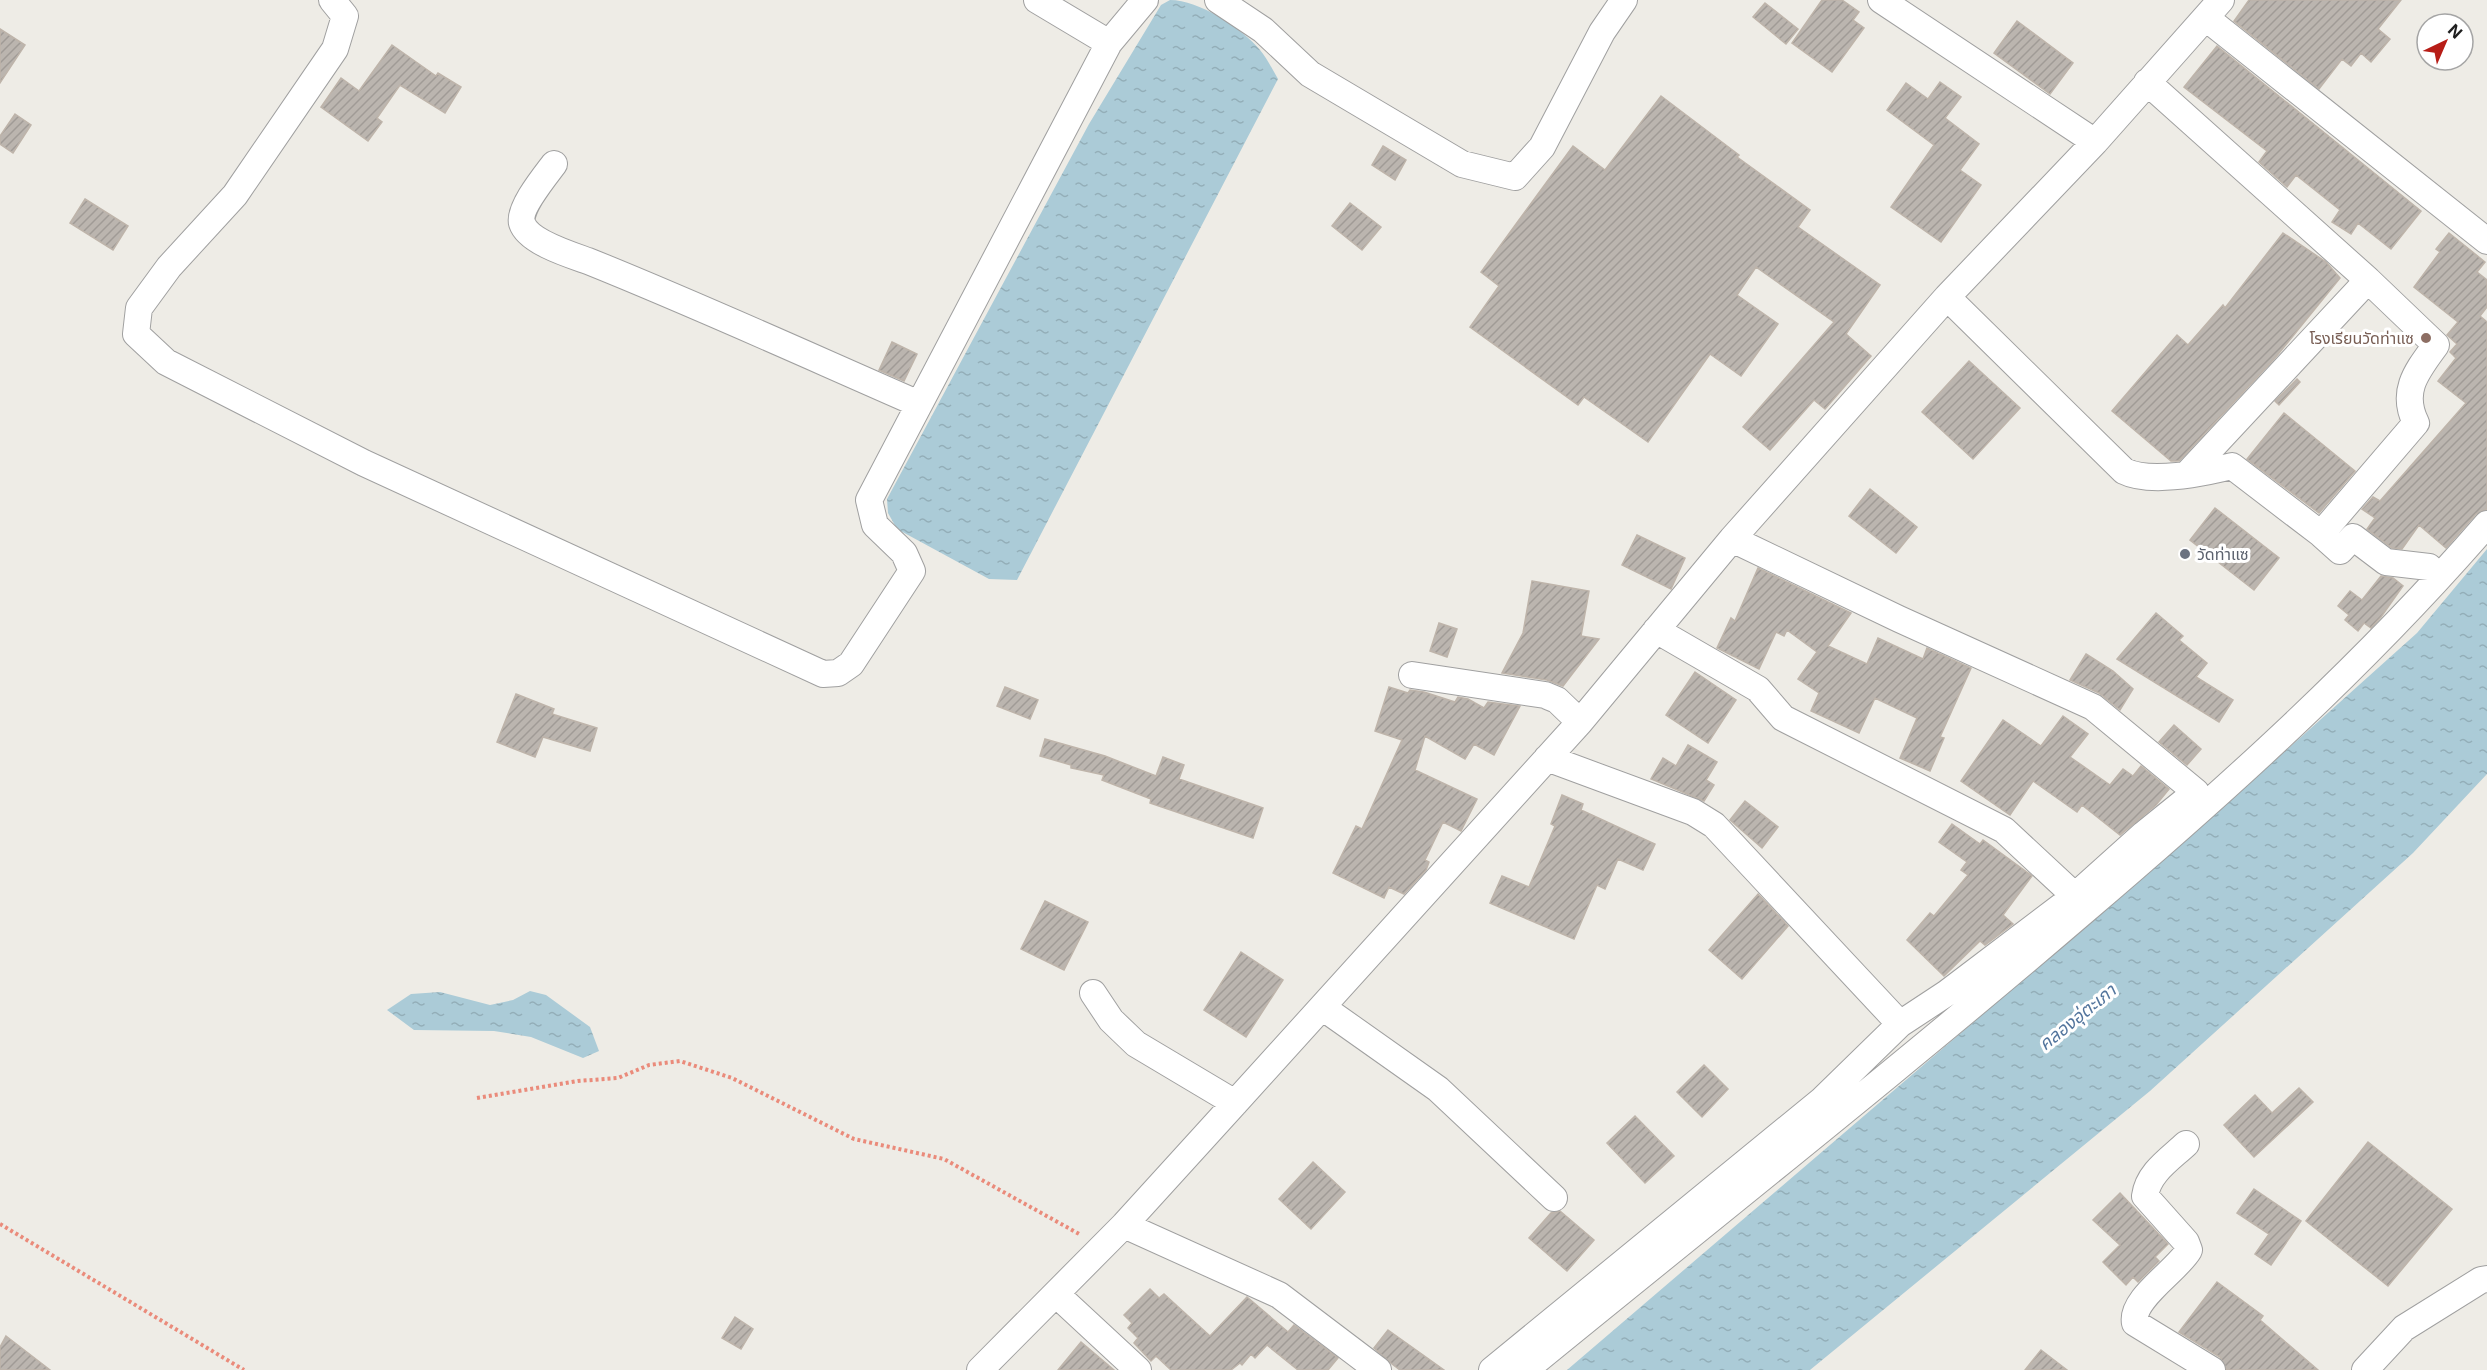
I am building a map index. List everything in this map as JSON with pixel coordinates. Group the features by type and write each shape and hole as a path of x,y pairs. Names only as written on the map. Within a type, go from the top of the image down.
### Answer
{"street":[{"path":"332,0 345,16 335,49 235,195 169,267 139,308 136,334 166,362 364,463 823,674 838,674 851,664 912,571 904,553 875,525 869,500 1109,43 1145,0"},
{"path":"1037,0 1109,43"},
{"path":"1218,0 1263,30 1310,74 1461,164 1515,177 1542,147 1602,32 1624,0"},
{"path":"1881,0 2095,142"},
{"path":"980,1370 1124,1225 1236,1103 1580,722 1732,538 1947,297 2095,142 2213,9 2487,241"},
{"path":"2147,81 2368,280 2436,345 2418,369 2410,386 2408,408 2416,423 2321,534"},
{"path":"554,164 522,213 521,222 525,229 544,244 650,286 919,404"},
{"path":"2188,473 2368,280"},
{"path":"1947,297 2124,471 2144,478 2232,466 2340,551 2353,537 2386,562 2429,567"},
{"path":"1525,1370 1973,1007 2195,817 2334,686 2439,580 2487,524"},
{"path":"1492,1370 1822,1100 1900,1024 1947,993 2075,896 2144,834 2196,792 2093,707 1899,619 1732,538"},
{"path":"1656,630 1758,689 1783,718 2004,830 2075,896"},
{"path":"1412,675 1545,695 1557,700 1580,722"},
{"path":"1547,758 1693,812 1714,825 1900,1024"},
{"path":"1093,993 1111,1020 1136,1044 1236,1103"},
{"path":"1322,1007 1438,1089 1554,1198"},
{"path":"2186,1144 2155,1173 2146,1185 2145,1196 2186,1242 2189,1250 2183,1260 2138,1304 2133,1315 2135,1323 2146,1331 2212,1370"},
{"path":"1124,1225 1279,1295 1378,1370"},
{"path":"2365,1370 2404,1328 2481,1280 2487,1279"},
{"path":"1056,1294 1138,1370"}],"path":[{"path":"477,1098 578,1081 618,1078 649,1065 680,1061 732,1078 854,1139 944,1159 1101,1247"},
{"path":"0,1224 244,1370"}],"water":[{"path":"1170,0 1181,1 1206,10 1242,33 1260,50 1278,79 1017,580 989,579 897,529 888,513 887,499 1089,124 1161,5"},
{"name":"คลองอุ่ตะเภา","path":"2487,549 2487,774 2413,853 2150,1091 1810,1370 1567,1370 2184,842 2417,633"},
{"path":"530,991 546,995 590,1027 599,1051 583,1058 531,1037 494,1031 414,1030 387,1010 411,994 440,992 490,1005 513,1000"}],"building":[{"path":"1822,0 1842,0 1859,12 1853,20 1864,28 1832,72 1792,43"},
{"path":"2249,0 2401,0 2378,29 2390,39 2371,62 2361,53 2351,66 2342,59 2319,89 2234,21"},
{"path":"1765,3 1798,29 1786,44 1753,17"},
{"path":"2017,21 2073,63 2050,94 1994,53"},
{"path":"0,29 25,45 0,83"},
{"path":"392,45 436,76 438,73 461,87 445,113 400,85 377,118 382,122 368,141 321,107 341,78 359,91"},
{"path":"2217,46 2421,211 2391,249 2358,223 2351,234 2332,222 2340,210 2296,175 2287,187 2259,162 2267,151 2184,87"},
{"path":"1940,82 1961,97 1945,118 1979,144 1960,170 1981,185 1941,242 1891,207 1934,145 1887,110 1906,83 1928,99"},
{"path":"1661,96 1739,155 1737,157 1810,210 1798,227 1880,285 1846,334 1871,356 1825,409 1814,400 1770,450 1743,427 1834,322 1756,267 1737,295 1778,324 1741,376 1710,354 1648,442 1584,397 1578,405 1470,327 1499,286 1481,272 1573,146 1605,170"},
{"path":"15,114 31,125 13,153 0,144 0,136"},
{"path":"1383,146 1406,160 1395,180 1372,165"},
{"path":"85,199 128,226 113,250 70,223"},
{"path":"1350,203 1381,227 1362,250 1332,226"},
{"path":"2283,233 2326,262 2340,278 2275,358 2179,461 2171,461 2112,411 2177,335 2188,345 2223,305 2225,308"},
{"path":"2449,233 2485,262 2477,272 2487,280 2487,307 2480,316 2487,322 2487,509 2476,514 2446,548 2419,525 2402,549 2392,548 2367,529 2375,518 2362,509 2373,497 2380,501 2466,403 2438,381 2456,358 2450,352 2457,344 2447,335 2458,322 2414,287 2440,252 2436,249"},
{"path":"892,342 917,354 904,381 879,370"},
{"path":"1969,361 2020,408 1973,459 1922,412"},
{"path":"2297,379 2300,382 2279,405 2275,401"},
{"path":"2284,413 2355,471 2319,513 2247,459"},
{"path":"1870,489 1917,527 1896,553 1849,516"},
{"path":"2215,508 2279,558 2254,590 2190,540"},
{"path":"1637,535 1685,558 1671,589 1622,565"},
{"path":"1758,568 1851,613 1828,646 1867,664 1878,638 1923,659 1927,648 1971,668 1940,737 1944,738 1930,771 1900,758 1917,718 1875,698 1859,733 1811,711 1819,693 1798,679 1817,652 1787,630 1784,636 1776,632 1759,669 1717,648 1731,618 1735,621"},
{"path":"2381,576 2393,578 2403,586 2371,628 2364,623 2358,631 2345,620 2349,615 2338,606 2350,591 2362,600"},
{"path":"1532,581 1589,591 1581,636 1599,639 1563,686 1547,680 1502,673 1523,633"},
{"path":"2156,613 2183,636 2179,640 2207,663 2196,677 2233,700 2219,722 2117,659"},
{"path":"1439,623 1457,629 1447,657 1430,651"},
{"path":"2086,654 2113,671 2133,689 2120,710 2099,693 2070,680"},
{"path":"1695,672 1736,700 1708,743 1666,715"},
{"path":"1005,687 1038,700 1030,719 997,706"},
{"path":"1389,687 1408,693 1410,690 1424,692 1455,702 1458,697 1468,699 1484,708 1488,702 1520,706 1494,755 1474,744 1465,759 1425,736 1415,770 1477,799 1461,831 1443,822 1425,860 1429,862 1426,870 1404,894 1389,887 1384,898 1333,873 1356,826 1362,829 1402,740 1375,731"},
{"path":"516,694 554,709 552,714 597,728 590,751 543,737 535,757 497,742"},
{"path":"2063,716 2088,734 2070,757 2110,785 2123,769 2133,776 2141,766 2169,789 2156,805 2120,835 2082,805 2077,812 2033,781 2010,815 1961,781 2003,720 2041,746"},
{"path":"2174,725 2201,749 2187,765 2159,742"},
{"path":"1045,739 1105,756 1156,776 1163,757 1184,765 1179,779 1263,808 1253,838 1150,803 1151,799 1102,780 1104,775 1071,768 1071,765 1040,756"},
{"path":"1688,745 1717,762 1706,780 1714,785 1704,801 1651,779 1663,758 1676,766"},
{"path":"1562,795 1583,804 1581,810 1655,844 1643,870 1618,859 1605,889 1597,885 1574,939 1490,903 1502,876 1529,887 1555,826 1551,824"},
{"path":"1745,801 1778,827 1762,848 1730,820"},
{"path":"1952,824 1980,844 1983,840 2032,876 2003,915 2013,924 1985,945 1980,941 1944,976 1907,940 1930,913 1934,916 1968,875 1961,870 1967,862 1939,842"},
{"path":"1758,894 1788,926 1742,979 1709,950"},
{"path":"1045,901 1088,922 1064,970 1021,949"},
{"path":"1241,952 1283,980 1246,1037 1204,1010"},
{"path":"1704,1065 1728,1089 1702,1117 1677,1092"},
{"path":"2299,1088 2313,1102 2254,1157 2224,1125 2255,1095 2272,1113"},
{"path":"1635,1116 1674,1156 1645,1183 1607,1143"},
{"path":"2368,1142 2452,1209 2388,1286 2306,1221"},
{"path":"1313,1162 1345,1192 1311,1229 1279,1199"},
{"path":"2254,1189 2301,1221 2271,1265 2255,1254 2269,1234 2237,1213"},
{"path":"2120,1193 2168,1244 2155,1257 2159,1261 2138,1282 2133,1277 2126,1285 2103,1262 2120,1245 2093,1220"},
{"path":"1560,1211 1594,1240 1567,1271 1529,1238 1551,1213"},
{"path":"2217,1282 2263,1316 2260,1320 2318,1370 2227,1370 2220,1357 2179,1332"},
{"path":"1150,1289 1159,1298 1164,1294 1210,1336 1247,1297 1288,1332 1294,1325 1338,1358 1328,1370 1298,1370 1267,1345 1255,1358 1251,1354 1242,1365 1240,1363 1231,1370 1171,1370 1156,1356 1151,1361 1134,1343 1138,1338 1128,1328 1132,1323 1124,1315"},
{"path":"735,1317 753,1329 741,1349 722,1338"},
{"path":"1388,1330 1444,1370 1400,1370 1374,1348"},
{"path":"6,1336 50,1370 0,1370 0,1347"},
{"path":"1081,1342 1114,1370 1058,1370"},
{"path":"2041,1350 2067,1370 2025,1370"}],"place":[{"name":"โรงเรียนวัดท่าแซ","path":"2426,338"},
{"name":"วัดท่าแซ","path":"2185,554"}]}
